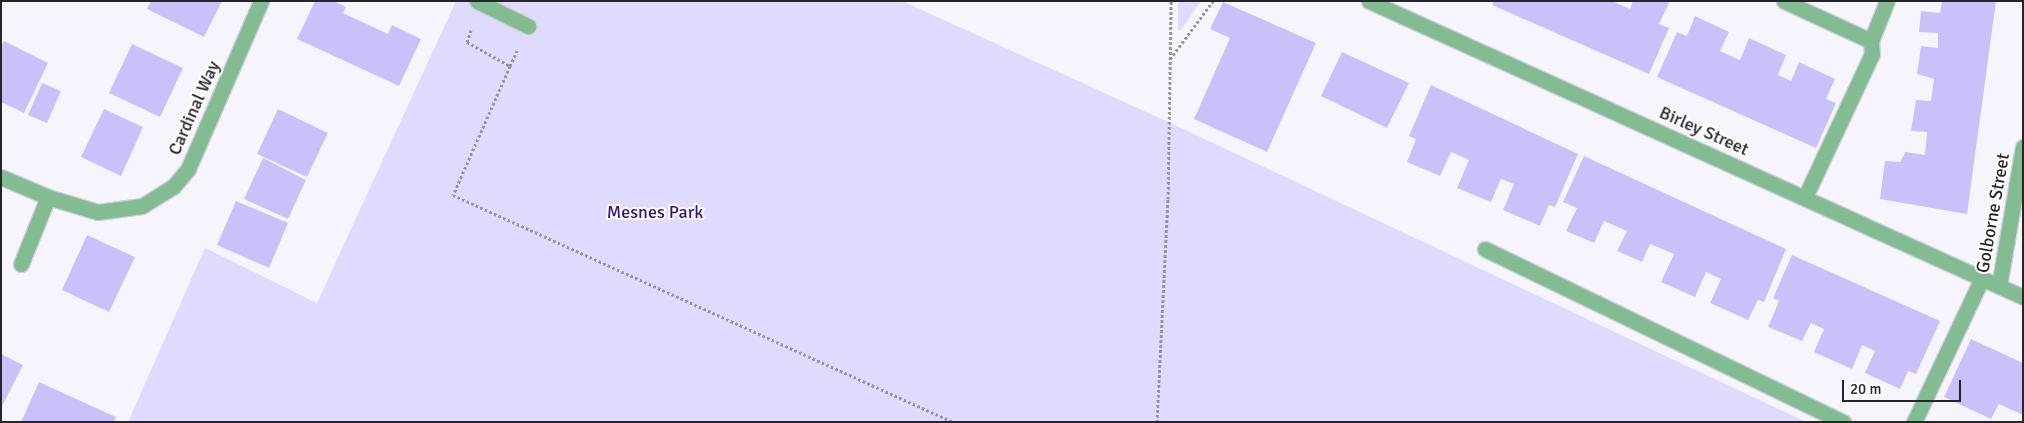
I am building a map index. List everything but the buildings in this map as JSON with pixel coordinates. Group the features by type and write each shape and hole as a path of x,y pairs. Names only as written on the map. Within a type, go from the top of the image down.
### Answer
{"street":[{"name":"Cardinal Way","path":"1,177 48,198 98,212 142,206 173,187 188,169 261,1"},
{"name":"Birley Street","path":"1369,1 2023,297"},
{"path":"1784,1 1871,41"},
{"path":"1805,198 1872,54 1871,41 1887,1"},
{"path":"478,2 528,26"},
{"name":"Golborne Street","path":"1999,286 2023,147"},
{"path":"21,264 48,198"},
{"path":"1484,248 1843,422"},
{"path":"1914,422 1982,278"}],"path":[{"path":"1157,422 1168,200 1171,1"},
{"path":"1170,60 1213,1"},
{"path":"510,66 453,195 953,422"}],"green space":[{"name":"Mesnes Park","path":"456,1 902,1 1179,127 1806,422 128,422 205,248 317,303"},
{"path":"1178,1 1201,1 1181,30 1178,30"}]}
